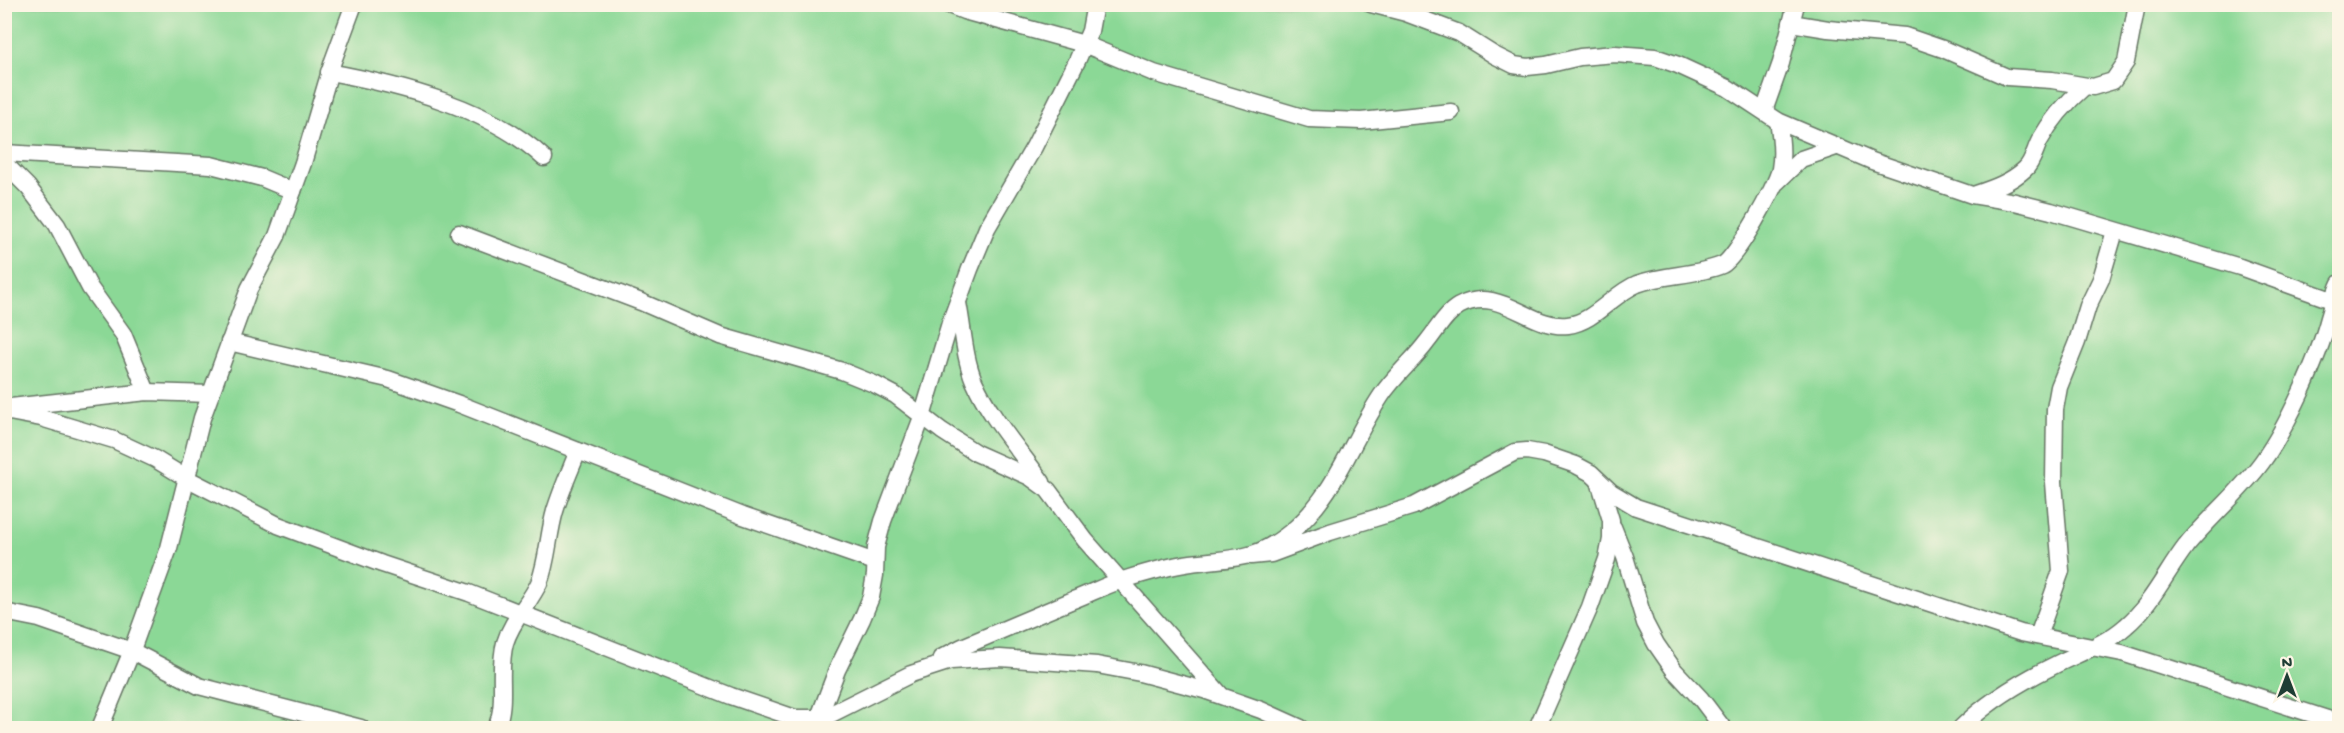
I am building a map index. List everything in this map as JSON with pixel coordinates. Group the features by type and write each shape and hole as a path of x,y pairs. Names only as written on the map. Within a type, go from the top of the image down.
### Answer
{"street":[{"path":"100,729 132,651 169,548 202,418 249,289 277,236 303,163 329,72 354,4"},
{"path":"946,4 1084,44 1154,74 1309,119 1361,120 1451,112"},
{"path":"816,724 837,670 871,597 876,547 883,521 922,417 933,374 957,302 987,228 1034,147 1084,44 1090,31 1095,4"},
{"path":"1371,4 1406,13 1460,33 1514,65 1527,67 1546,65 1580,57 1615,54 1655,57 1728,88 1771,116 1836,147 1872,161 1972,195 2015,202 2240,267 2336,302"},
{"path":"1251,556 1291,532 1306,518 1346,461 1383,392 1455,309 1471,302 1487,301 1507,304 1548,324 1570,325 1589,316 1623,291 1637,284 1660,277 1724,265 1737,251 1776,182 1781,159 1771,116 1796,4"},
{"path":"1791,23 1828,30 1905,36 1943,49 2007,77 2052,80 2093,87 2113,81 2126,62 2137,4"},
{"path":"329,72 414,92 465,110 509,131 544,158"},
{"path":"1972,195 1998,186 2028,167 2040,141 2055,119 2069,100 2084,87"},
{"path":"1776,182 1801,159 1836,147"},
{"path":"4,153 211,165 252,175 293,191"},
{"path":"4,163 28,187 57,225 90,288 123,334 147,392"},
{"path":"2038,636 2055,594 2061,571 2054,482 2055,409 2059,387 2088,306 2101,279 2115,231"},
{"path":"459,233 641,302 720,336 842,370 895,395 922,417 976,453 1030,477 1048,490"},
{"path":"1962,729 1975,715 2014,689 2052,667 2094,647 2127,626 2145,608 2187,545 2263,460 2307,375 2336,302 2340,284"},
{"path":"957,302 974,380 999,427 1085,540 1222,697"},
{"path":"230,342 388,379 459,404 753,520 875,562"},
{"path":"4,409 147,392 211,394"},
{"path":"4,409 114,440 155,459 186,478 278,525 382,564 469,593 519,614 627,653 730,696 816,724"},
{"path":"496,729 502,707 501,662 510,630 538,584 544,567 555,512 578,451"},
{"path":"816,724 859,698 962,647 1121,580 1191,563 1234,560 1271,554 1330,532 1414,506 1515,452 1527,451 1562,459 1591,473 1611,492 1636,507 1942,608 2038,636 2133,657 2340,723"},
{"path":"1599,479 1645,623 1674,670 1701,699 1723,729"},
{"path":"1537,729 1590,607 1607,559 1611,539 1611,520"},
{"path":"4,612 39,619 132,651 199,686 361,729"},
{"path":"911,674 951,661 972,658 1097,665 1140,673 1222,697 1261,710 1301,729"}],"green space":[{"path":"5,5 2339,5 2339,728 5,728"}]}
